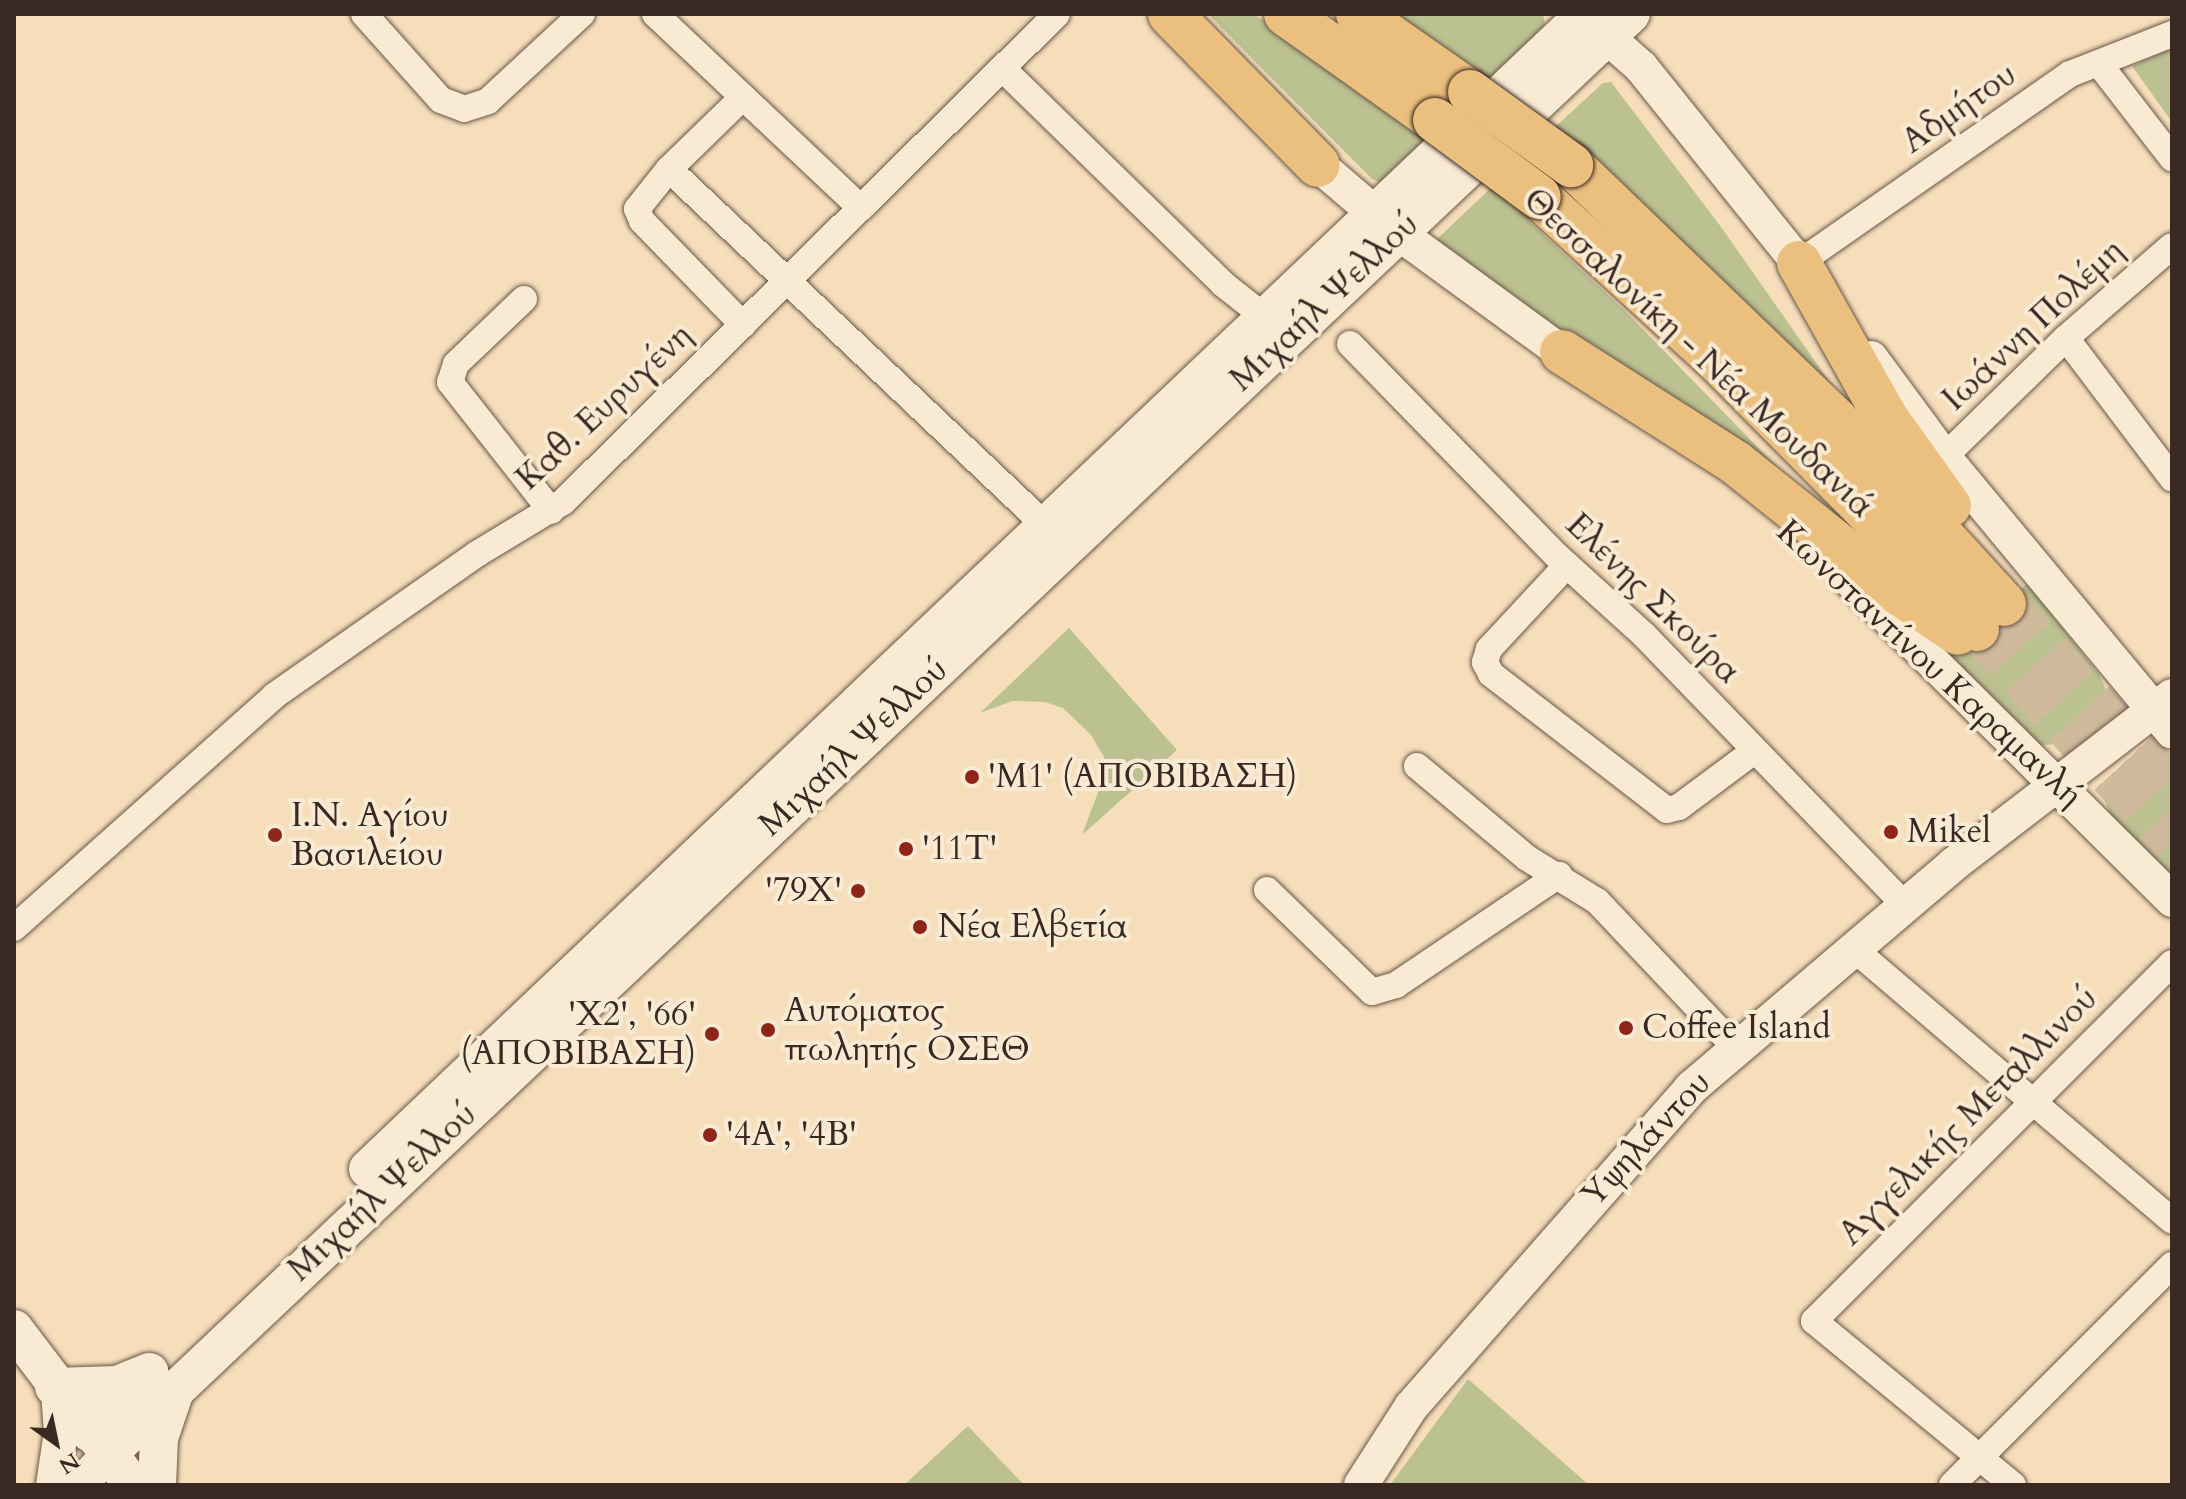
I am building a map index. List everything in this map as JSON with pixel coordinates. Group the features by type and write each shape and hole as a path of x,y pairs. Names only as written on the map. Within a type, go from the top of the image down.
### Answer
{"highway":[{"path":"1170,14 1318,165"},
{"name":"Θεσσαλονίκη - Νέα Μουδανιά","path":"1286,14 1539,197 1716,359 1904,548 1992,616"},
{"name":"Θεσσαλονίκη - Νέα Μουδανιά","path":"1358,14 1571,165 1836,420 1992,616"},
{"path":"1799,263 1902,442 1992,616"},
{"path":"1562,352 1736,463 1893,589 1992,616"}],"main road":[{"name":"Μιχαήλ Ψελλού","path":"167,1378 1386,223 1597,19"},
{"name":"Μιχαήλ Ψελλού","path":"99,1444 1046,526 1338,250 1386,223"},
{"path":"14,1330 56,1390 133,1485"},
{"path":"56,1390 167,1378 157,1485"}],"street":[{"path":"364,14 437,94 456,108 481,106 582,14"},
{"path":"655,14 861,208"},
{"name":"Καθ. Ευρυγένη","path":"14,928 274,696 477,554 551,511 1057,14"},
{"name":"Κωνσταντίνου Καραμανλή","path":"1144,14 1386,223 1562,352 1811,545 2059,784 2172,900"},
{"path":"1597,19 1641,67 1799,263 1944,457 2166,713"},
{"name":"Αδμήτου","path":"1799,263 2070,74 2100,65 2172,34"},
{"path":"2100,65 2172,158"},
{"path":"1003,69 1223,284 1266,318"},
{"path":"743,97 639,202 638,216 743,325"},
{"path":"1318,165 1338,207 1338,250"},
{"path":"669,169 1046,526"},
{"name":"Ιωάννη Πολέμη","path":"1944,457 2066,338 2172,246"},
{"path":"524,299 456,364 450,382 551,511"},
{"path":"2066,338 2172,478"},
{"name":"Ελένης Σκούρα","path":"1350,344 1567,565 1644,635 1905,905"},
{"path":"1567,565 1489,649 1485,662 1491,674 1667,810 1679,807 1754,751"},
{"name":"Υψηλάντου","path":"1361,1485 1411,1407 1534,1262 1656,1123 1735,1047 1905,905 2059,784 2166,713"},
{"path":"1417,766 1527,858 1597,901 1735,1047"},
{"path":"1267,890 1372,992 1396,985 1559,875"},
{"path":"1854,949 2172,1221"},
{"name":"Αγγελικής Μεταλλινού","path":"1979,1458 1814,1321 2172,963"},
{"path":"1952,1485 2172,1265"},
{"path":"54,1485 61,1432 56,1390"},
{"name":"Μιχαήλ Ψελλού","path":"54,1485 63,1467 99,1444"},
{"name":"Μιχαήλ Ψελλού","path":"80,1485 99,1444"},
{"path":"1979,1458 2013,1485"}],"green space":[{"path":"1208,14 1254,14 1434,140 1382,183 1372,179"},
{"path":"1395,14 1543,14 1545,24 1491,81"},
{"path":"2172,48 2172,122 2132,66"},
{"path":"1611,82 1721,227 1859,424 1554,128 1603,83"},
{"path":"1492,187 1624,310 1779,469 1580,349 1436,240"},
{"path":"2027,584 2099,674 2106,690 2095,725 2060,744 2040,745 1948,655"},
{"path":"1069,628 1177,750 1082,835 1105,774 1104,757 1091,735 1063,708 1045,702 1012,701 980,713"},
{"path":"2145,757 2172,768 2172,883 2113,819 2103,797 2109,782"},
{"path":"1468,1379 1589,1485 1390,1485"},
{"path":"968,1426 1024,1485 904,1485"}],"tunnel":[{"path":"2004,604 2172,788"},
{"path":"1977,629 2172,842"}],"place":[{"name":"'Μ1' (ΑΠΟΒΙΒΑΣΗ)","path":"972,777"},
{"name":"Mikel","path":"1891,832"},
{"name":"Ι.Ν. Αγίου Βασιλείου","path":"275,835"},
{"name":"'11Τ'","path":"906,849"},
{"name":"'79Χ'","path":"858,891"},
{"name":"Νέα Ελβετία","path":"920,927"},
{"name":"Coffee Island","path":"1626,1028"},
{"name":"Αυτόματος πωλητής ΟΣΕΘ","path":"768,1030"},
{"name":"'Χ2', '66' (ΑΠΟΒΙΒΑΣΗ)","path":"712,1034"},
{"name":"'4Α', '4Β'","path":"710,1135"}]}
